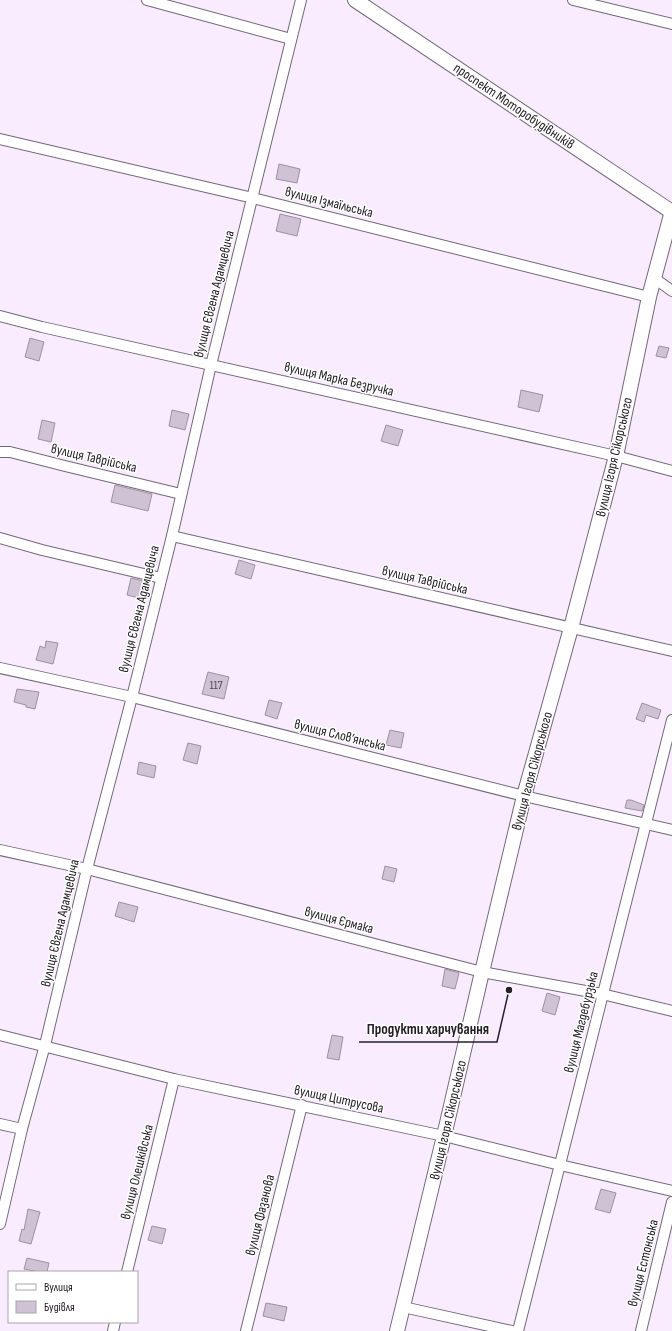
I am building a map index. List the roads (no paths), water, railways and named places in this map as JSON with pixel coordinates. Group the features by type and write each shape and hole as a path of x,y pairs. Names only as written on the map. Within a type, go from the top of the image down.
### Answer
{"main road":[{"name":"проспект Моторобудівників","path":"355,0 672,212"},
{"name":"вулиця Ігоря Сікорського","path":"397,1331 524,796 571,628 616,456 649,297 672,212"}],"street":[{"path":"147,0 291,39"},
{"name":"вулиця Євгена Адамцевича","path":"0,1224 22,1129 45,1046 87,868 172,536 211,365 301,0"},
{"path":"573,0 672,24"},
{"name":"вулиця Ізмаїльська","path":"0,139 253,198 649,297"},
{"path":"654,278 672,291"},
{"name":"вулиця Марка Безручка","path":"0,316 616,456 672,471"},
{"name":"вулиця Таврійська","path":"0,452 10,452 181,494"},
{"name":"вулиця Таврійська","path":"172,536 672,652"},
{"path":"0,538 42,550 161,578"},
{"name":"вулиця Слов’янська","path":"0,668 132,697 524,796 672,830"},
{"name":"вулиця Магдебурзька","path":"518,1331 672,720"},
{"name":"вулиця Єрмака","path":"0,850 87,868 482,972 602,994 672,1011"},
{"name":"вулиця Цитрусова","path":"0,1035 174,1079 444,1136 672,1191"},
{"name":"вулиця Олешківська","path":"127,1271 174,1079"},
{"name":"вулиця Фазанова","path":"246,1331 302,1105"},
{"path":"0,1124 22,1129"},
{"name":"вулиця Естонська","path":"641,1331 672,1202"},
{"path":"403,1307 512,1331"}],"place":[{"name":"Продукти харчування","path":"509,990"}]}
